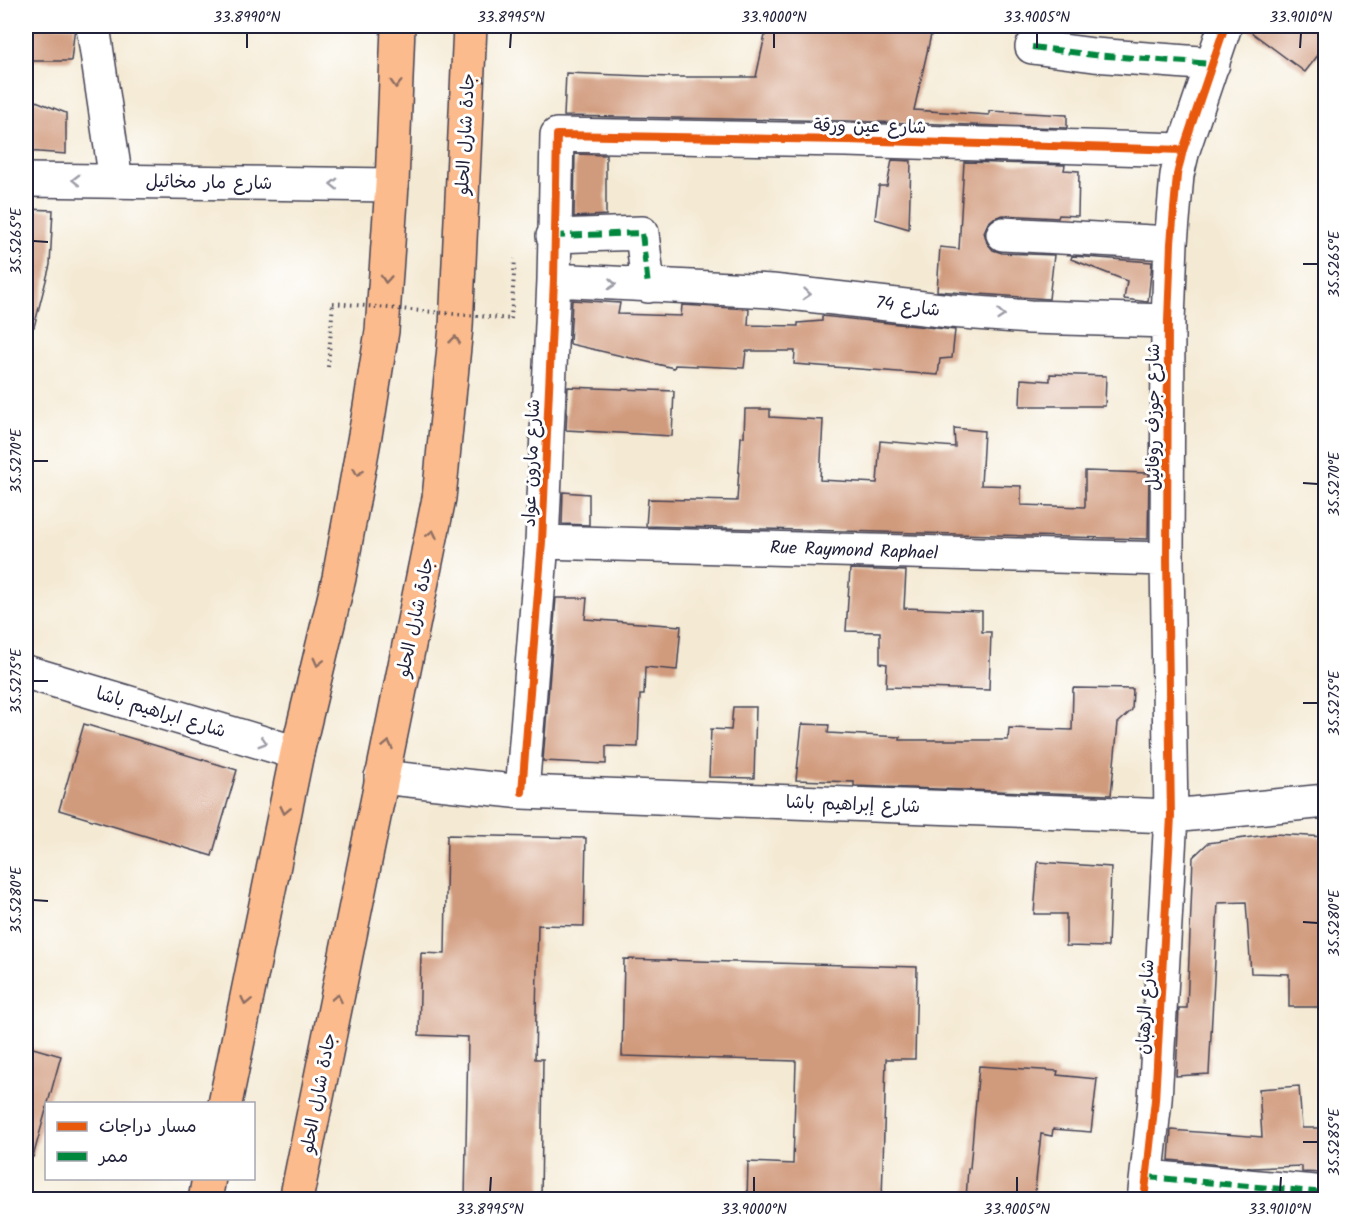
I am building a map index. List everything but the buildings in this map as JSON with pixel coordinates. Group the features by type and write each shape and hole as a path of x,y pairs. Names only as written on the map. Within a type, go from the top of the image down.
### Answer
{"highway":[{"path":"225,1102 297,753 339,578 382,332 392,185 398,26"},
{"name":"جادة شارل الحلو","path":"296,1200 439,498 456,327 470,26"},
{"path":"205,1200 209,1180"}],"street":[{"path":"93,26 116,181"},
{"name":"شارع جوزف روفائيل","path":"1171,816 1167,559 1168,321 1171,243 1177,175 1183,150 1225,26"},
{"path":"1032,47 1094,55 1213,64"},
{"name":"شارع عين ورقة","path":"557,135 846,140 1183,150"},
{"name":"شارع مارون عواد","path":"522,792 542,542 554,280 553,236 557,135"},
{"name":"شارع مار مخائيل","path":"26,180 392,185"},
{"path":"553,236 642,233 648,286"},
{"path":"1003,234 1171,243"},
{"name":"شارع 74","path":"554,280 771,291 950,311 1030,317 1168,321"},
{"name":"Rue Raymond Raphael","path":"542,542 1167,559"},
{"name":"شارع ابراهيم باشا","path":"26,672 297,753"},
{"name":"شارع إبراهيم باشا","path":"381,777 522,792 1171,816 1326,801"},
{"name":"شارع الرهبان","path":"1146,1188 1157,1066 1171,816"},
{"path":"1146,1188 1326,1193"}],"path":[{"path":"328,367 333,303 511,319 515,259"}],"marked path":[{"path":"1032,47 1094,55 1213,64"},
{"path":"553,236 642,233 648,286"},
{"path":"1147,1177 1326,1193"}],"cycle path":[{"path":"1144,1200 1155,1100 1171,816 1167,559 1168,321 1171,243 1177,175 1183,150 1225,26"},
{"path":"522,792 542,542 554,280 557,135 846,140 1183,150"}]}
